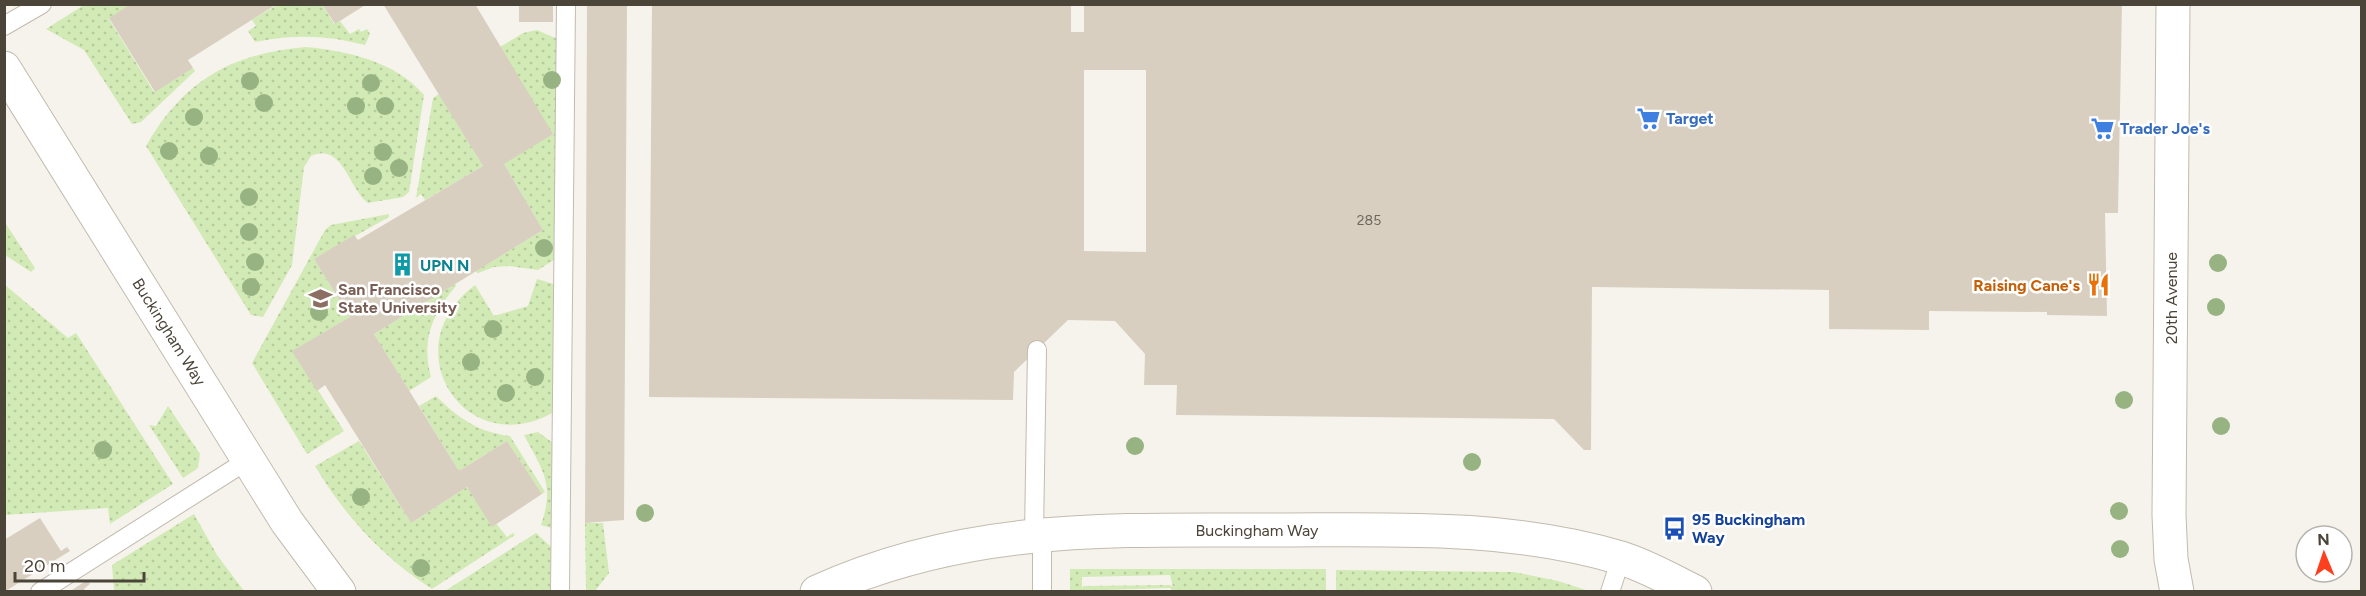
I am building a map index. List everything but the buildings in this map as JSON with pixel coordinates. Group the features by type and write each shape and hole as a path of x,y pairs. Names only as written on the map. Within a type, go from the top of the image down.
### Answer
{"street":[{"name":"20th Avenue","path":"2173,4 2169,526 2177,591"},
{"name":"Buckingham Way","path":"4,68 287,522 339,591"},
{"name":"Buckingham Way","path":"818,591 925,554 1038,534 1111,530 1445,532 1551,543 1621,558 1695,591"}],"lane":[{"path":"4,26 42,4"},
{"path":"560,591 566,4"},
{"path":"1037,350 1038,534 1042,591"},
{"path":"40,591 248,460"},
{"path":"1610,591 1621,558"}],"green space":[{"path":"322,4 334,24 340,21 350,34 359,29 361,32 367,29 370,34 365,45 337,39 310,37 255,42 248,31 256,26 252,20 277,5"},
{"path":"84,5 131,5 109,19 154,92 193,68 195,71 141,122 132,124 84,50 46,29"},
{"path":"537,30 562,41 557,258 538,270 509,266 494,267 478,273 476,271 543,230 504,164 500,47 523,33"},
{"path":"306,47 338,51 385,66 412,83 424,95 409,192 403,197 368,203 338,161 322,153 311,156 304,167 292,265 263,317 251,315 146,146 160,123 176,104 212,74 255,56"},
{"path":"439,94 483,166 425,200 421,194 416,198 433,98"},
{"path":"389,214 389,217 314,259 350,317 293,351 344,431 307,454 252,363 325,230 331,225"},
{"path":"4,221 35,268 31,272 5,255"},
{"path":"537,279 557,285 554,412 522,424 492,423 468,411 450,391 440,366 439,339 451,311 475,285 494,316 528,306"},
{"path":"4,284 68,338 76,333 173,484 110,524 108,508 5,515"},
{"path":"455,284 456,286 441,307 431,328 427,352 431,377 409,391 374,334"},
{"path":"436,396 469,423 488,431 510,436 545,492 542,494 507,441 459,471 419,406"},
{"path":"168,406 200,454 198,468 183,478 149,425 156,426"},
{"path":"538,432 553,443 551,528 541,525 547,488 541,468 524,435"},
{"path":"359,441 411,523 467,487 507,537 513,533 515,535 432,589 397,563 366,534 339,502 315,466"},
{"path":"194,514 217,555 244,591 114,591 112,565"},
{"path":"585,523 603,523 609,573 595,591 586,591"},
{"path":"536,533 551,547 550,591 445,591"},
{"path":"1070,569 1326,569 1326,591 1174,592 1170,588 1070,591","holes":["1170,575 1173,587 1170,585 1083,586 1082,590 1082,577"]},
{"path":"1336,570 1514,572 1558,581 1589,591 1336,591"}],"place":[{"name":"Target","path":"1648,118"},
{"name":"Trader Joe's","path":"2102,128"},
{"name":"UPN N","path":"402,265"},
{"name":"Raising Cane's","path":"2098,285"},
{"name":"San Francisco State University","path":"320,298"},
{"name":"95 Buckingham Way","path":"1674,528"}]}
